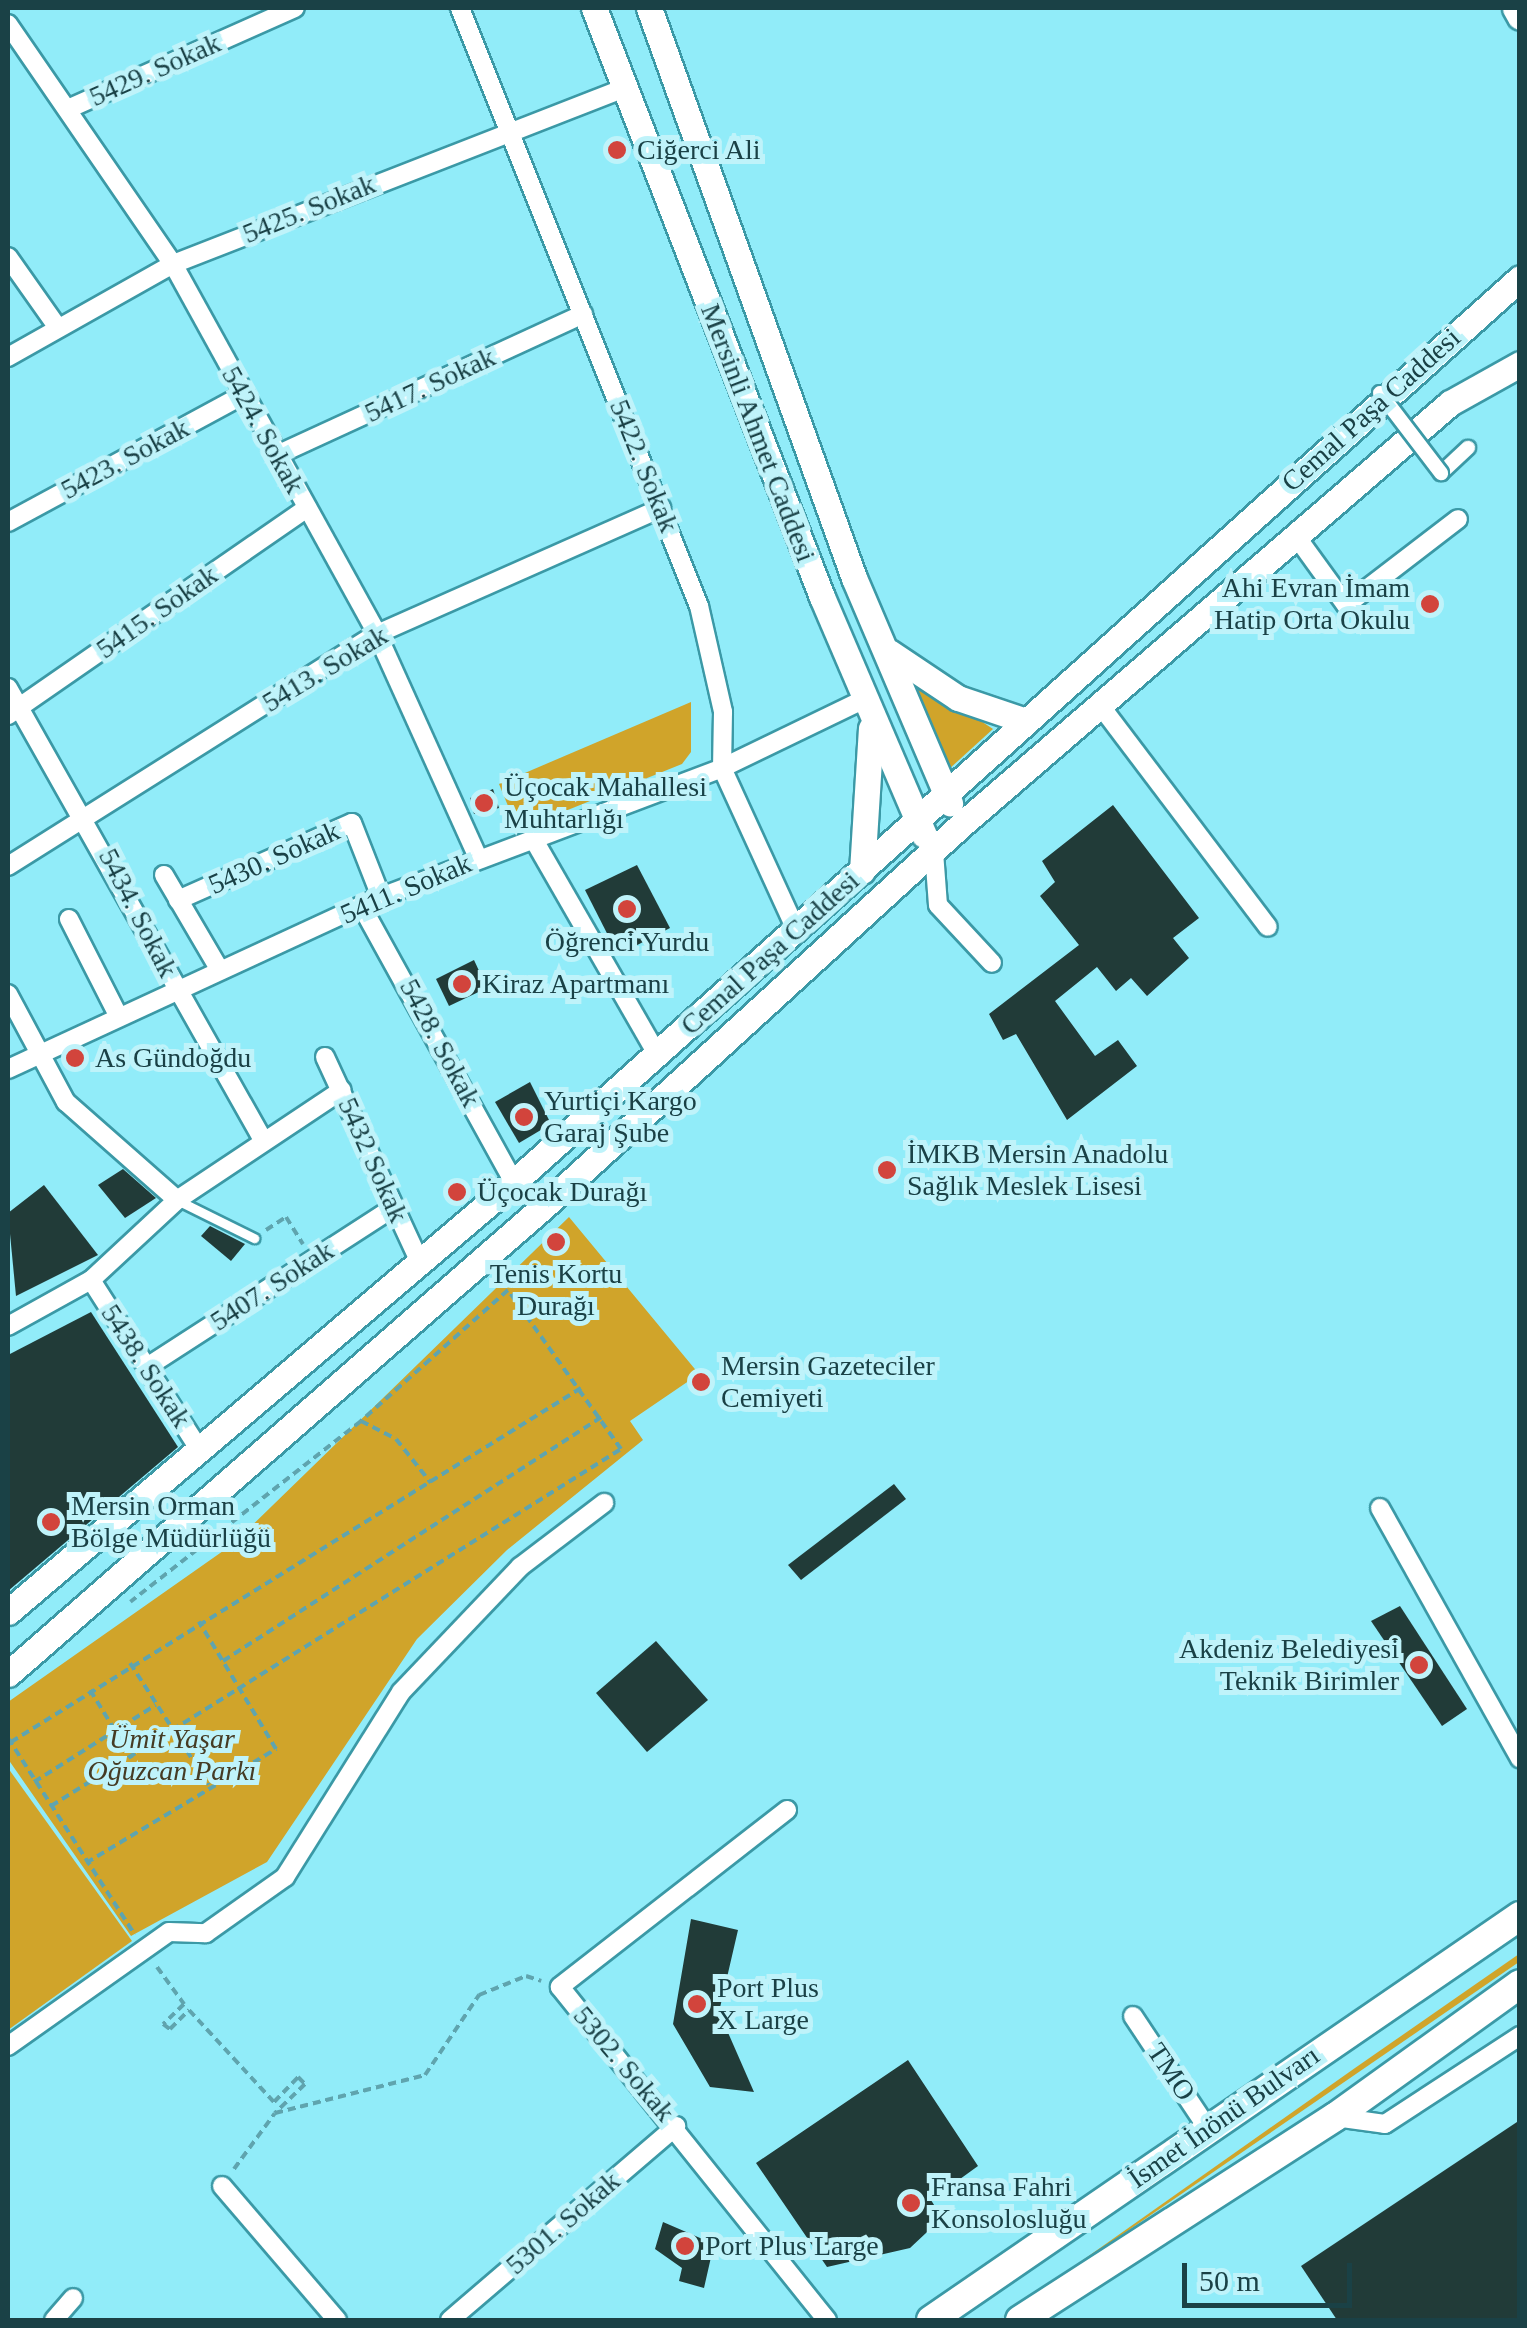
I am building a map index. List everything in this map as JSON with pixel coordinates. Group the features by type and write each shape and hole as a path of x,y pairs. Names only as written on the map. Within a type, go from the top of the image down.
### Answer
{"main road":[{"name":"Mersinli Ahmet Caddesi","path":"594,8 868,706 917,822 934,852"},
{"name":"Mersinli Ahmet Caddesi","path":"649,8 700,160 889,652 960,825"},
{"path":"1515,8 1520,16"},
{"path":"648,150 700,160"},
{"name":"Cemal Paşa Caddesi","path":"8,1612 201,1452 514,1182 1413,370 1520,278"},
{"name":"Cemal Paşa Caddesi","path":"8,1674 960,825 1450,403 1520,364"},
{"path":"889,652 958,698 1026,721"},
{"path":"862,871 868,706"},
{"name":"İsmet İnönü Bulvarı","path":"931,2320 1520,1916"},
{"name":"İsmet İnönü Bulvarı","path":"1020,2320 1335,2117 1520,1984"}],"street":[{"name":"5429. Sokak","path":"70,108 294,8"},
{"name":"5422. Sokak","path":"460,8 700,606 723,712 722,768 796,930"},
{"name":"5424. Sokak","path":"8,24 70,108 174,264 377,634 478,858"},
{"name":"5425. Sokak","path":"8,357 174,264 508,128 623,88"},
{"path":"8,257 58,328"},
{"name":"5417. Sokak","path":"277,456 583,314"},
{"path":"1413,370 1380,394 1441,473 1468,448"},
{"name":"5423. Sokak","path":"8,522 243,395"},
{"name":"5415. Sokak","path":"13,711 307,508"},
{"name":"5413. Sokak","path":"8,866 377,634 661,508"},
{"path":"1296,536 1346,605 1458,518"},
{"name":"5434. Sokak","path":"8,688 13,711 89,818 176,987 263,1140"},
{"path":"1100,705 1268,927"},
{"name":"5411. Sokak","path":"8,1070 176,987 381,897 722,768 868,706"},
{"name":"5430. Sokak","path":"178,900 352,823 381,897"},
{"path":"534,840 657,1054"},
{"path":"934,852 938,905 992,963"},
{"path":"164,874 218,968"},
{"name":"5428. Sokak","path":"362,907 514,1182"},
{"path":"70,918 118,1015"},
{"path":"8,994 36,1055 66,1102 177,1200"},
{"name":"5432 Sokak","path":"326,1057 420,1263"},
{"path":"8,1326 91,1280 177,1200 342,1090"},
{"name":"5407. Sokak","path":"150,1366 394,1207"},
{"name":"5438. Sokak","path":"91,1280 150,1366 201,1452"},
{"path":"8,2046 169,1932 206,1934 285,1878 401,1692 520,1566 604,1503"},
{"path":"1380,1508 1520,1758"},
{"name":"5302. Sokak","path":"787,1810 560,1987 676,2126 827,2320"},
{"name":"TMO","path":"1133,2016 1208,2128"},
{"path":"1335,2117 1384,2124 1520,2036"},
{"name":"5301. Sokak","path":"450,2320 676,2126"},
{"path":"222,2186 337,2320"},
{"path":"54,2320 74,2298"}],"lane":[{"path":"177,1200 254,1238"}],"path":[{"path":"254,1238 286,1217 312,1260"},
{"path":"51,1806 175,1734 239,1688 621,1449 602,1416 508,1290 361,1422 116,1613"},
{"path":"222,2186 275,2114 305,2084 298,2078 274,2102 189,2010 170,2029 163,2024 184,2004 143,1950 9,1740 581,1388"},
{"path":"223,1661 602,1416"},
{"path":"361,1422 396,1439 431,1483"},
{"path":"86,1863 208,1785 276,1749 200,1622"},
{"path":"130,1663 208,1785"},
{"path":"90,1690 132,1759"},
{"path":"34,1782 156,1704"},
{"path":"275,2114 425,2075 479,1995 526,1976 560,1987"}],"green space":[{"path":"907,672 993,729 948,770"},
{"path":"691,702 691,752 682,764 518,830 499,784"},
{"name":"Ümit Yaşar Oğuzcan Parkı","path":"569,1217 699,1374 630,1421 643,1440 507,1550 417,1639 267,1862 131,1936 8,1759 8,1702 233,1544"},
{"path":"8,1768 132,1941 8,2030"},
{"path":"1519,1954 1519,1962 998,2320 1355,2068"}],"building":[{"name":"Üçocak Mahallesi Muhtarlığı","path":"493,789 499,808 474,814 470,798"},
{"path":"1113,805 1199,918 1173,938 1189,958 1147,996 1131,978 1116,991 1097,967 1055,1001 1095,1056 1118,1040 1137,1066 1067,1120 1016,1034 1003,1040 989,1014 1079,945 1040,896 1055,882 1042,861"},
{"name":"Öğrenci Yurdu","path":"637,865 670,928 618,955 585,890"},
{"name":"Kiraz Apartmanı","path":"474,960 487,988 449,1006 436,979"},
{"path":"530,1082 551,1124 519,1143 495,1102"},
{"path":"123,1169 156,1198 125,1218 98,1185"},
{"path":"44,1185 98,1255 16,1296 8,1213"},
{"path":"210,1226 245,1244 231,1261 201,1236"},
{"name":"Mersin Orman Bölge Müdürlüğü","path":"91,1312 178,1447 8,1591 8,1355"},
{"path":"894,1484 906,1499 801,1580 788,1565"},
{"name":"Akdeniz Belediyesi Teknik Birimler","path":"1400,1606 1467,1709 1442,1726 1371,1621"},
{"path":"656,1641 708,1700 647,1752 596,1693"},
{"name":"Port Plus X Large","path":"691,1919 738,1930 719,2012 754,2092 710,2087 673,2024"},
{"path":"908,2060 978,2166 931,2200 942,2218 910,2248 827,2267 756,2163"},
{"path":"1520,2120 1520,2320 1337,2320 1301,2266"},
{"name":"Port Plus Large","path":"663,2222 714,2244 704,2288 679,2281 682,2268 655,2249"}],"place":[{"name":"Ciğerci Ali","path":"617,150"},
{"name":"Ahi Evran İmam Hatip Orta Okulu","path":"1430,604"},
{"name":"Üçocak Mahallesi Muhtarlığı","path":"484,803"},
{"name":"Öğrenci Yurdu","path":"627,909"},
{"name":"Kiraz Apartmanı","path":"462,984"},
{"name":"As Gündoğdu","path":"75,1058"},
{"name":"Yurtiçi Kargo Garaj Şube","path":"524,1117"},
{"name":"İMKB Mersin Anadolu Sağlık Meslek Lisesi","path":"887,1170"},
{"name":"Üçocak Durağı","path":"457,1192"},
{"name":"Tenis Kortu Durağı","path":"556,1242"},
{"name":"Mersin Gazeteciler Cemiyeti","path":"701,1382"},
{"name":"Mersin Orman Bölge Müdürlüğü","path":"51,1522"},
{"name":"Akdeniz Belediyesi Teknik Birimler","path":"1419,1665"},
{"name":"Port Plus X Large","path":"697,2004"},
{"name":"Fransa Fahri Konsolosluğu","path":"911,2203"},
{"name":"Port Plus Large","path":"685,2246"}]}
